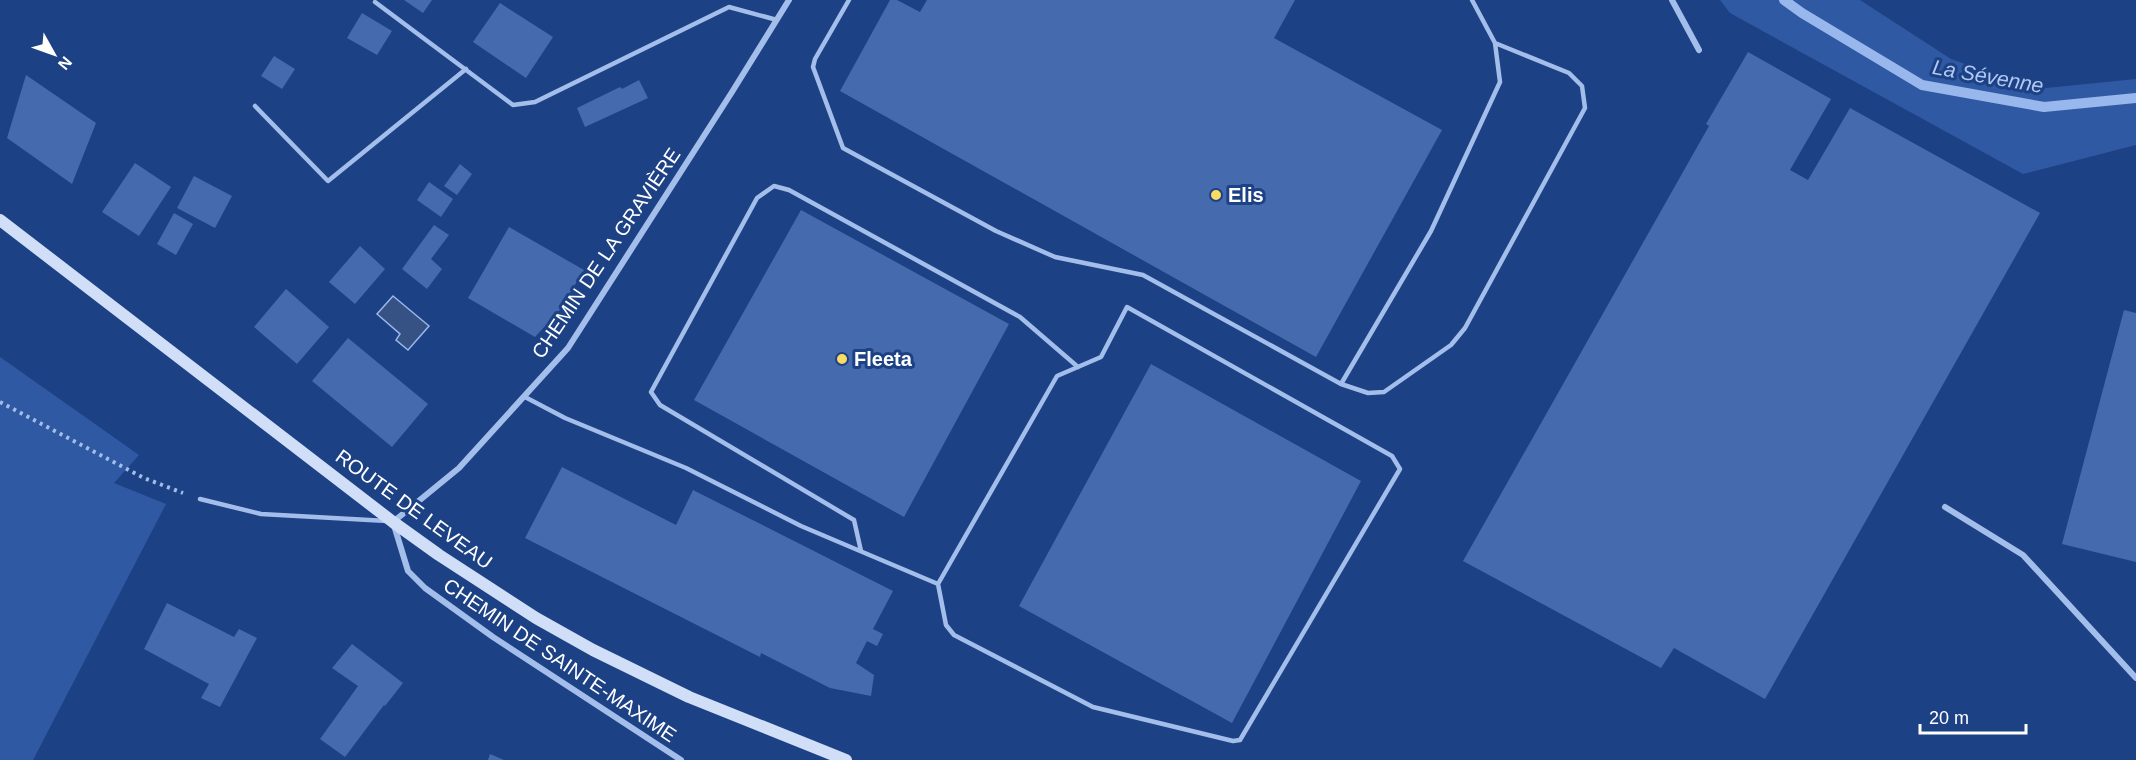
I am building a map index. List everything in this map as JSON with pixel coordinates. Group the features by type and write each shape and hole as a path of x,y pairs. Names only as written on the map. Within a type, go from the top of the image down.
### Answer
{"street":[{"name":"CHEMIN DE LA GRAVIÈRE","path":"393,522 459,468 568,348 789,0"},
{"path":"1672,0 1699,50"},
{"name":"ROUTE DE LEVEAU","path":"0,220 393,522 536,618 593,650 689,698 846,760"},
{"path":"1945,507 2023,555 2136,678"},
{"name":"CHEMIN DE SAINTE-MAXIME","path":"393,522 408,571 425,588 502,644 681,760"}],"lane":[{"path":"849,0 815,59 813,67 843,148 996,231 1055,257 1143,275 1341,384 1368,393 1384,392 1451,345 1465,328 1585,108 1582,86 1569,73 1495,44"},
{"path":"1341,384 1431,231 1500,82 1495,44 1472,0"},
{"path":"375,2 513,105 535,102 729,7 777,20"},
{"path":"255,106 328,180 466,69"},
{"path":"861,551 854,520 660,405 651,392 757,198 774,186 789,190 1020,317 1078,367"},
{"path":"1126,307 1392,456 1400,469 1240,740 1233,741 1093,706 954,635 946,625 938,584 1057,376 1101,357 1126,307"},
{"path":"525,397 565,418 686,468 801,526 938,584"},
{"path":"200,499 261,514 393,522"}],"path":[{"path":"0,402 144,478 200,499"}],"shaded area":[{"path":"1720,0 1860,0 1951,59 2036,89 2136,79 2136,145 2023,174 1730,13"},
{"path":"393,296 429,326 408,350 396,340 400,334 377,314"},
{"path":"0,357 139,455 114,483 166,504 33,760 0,760"}],"building":[{"path":"404,0 432,0 423,13"},
{"name":"Elis","path":"890,0 897,0 920,12 927,0 1295,0 1274,38 1442,130 1316,357 840,91"},
{"path":"500,3 553,37 526,78 473,42"},
{"path":"362,13 392,31 377,55 347,38"},
{"path":"1748,52 1831,99 1790,170 1808,180 1850,108 2040,213 1765,699 1674,648 1661,668 1463,561 1709,126 1706,124"},
{"path":"274,56 295,69 282,89 261,76"},
{"path":"26,75 96,123 72,184 7,138"},
{"path":"639,80 648,98 585,127 577,108"},
{"path":"135,163 171,187 139,236 102,212"},
{"path":"460,164 472,174 457,195 444,186"},
{"path":"194,176 232,196 215,228 177,208"},
{"path":"429,182 453,199 441,217 417,200"},
{"path":"801,210 1009,324 904,517 694,400"},
{"path":"174,213 193,224 176,255 157,244"},
{"path":"434,225 449,235 431,259 442,269 427,289 402,269"},
{"path":"509,227 584,270 559,311 535,337 468,298"},
{"path":"360,246 385,269 355,304 329,282"},
{"path":"286,289 329,327 297,364 254,327"},
{"path":"2124,310 2136,313 2136,562 2062,544"},
{"path":"348,338 428,404 392,447 312,381"},
{"path":"1151,364 1361,481 1232,723 1019,606"},
{"path":"562,467 676,525 693,490 893,591 873,629 883,634 877,646 867,641 856,663 874,675 871,696 830,688 761,653 760,657 525,538"},
{"path":"167,603 234,637 239,629 257,638 220,707 201,698 209,684 144,649"},
{"path":"352,644 403,683 345,757 320,739 358,686 332,668"},
{"path":"490,754 504,760 488,760"}],"waterway":[{"name":"La Sévenne","path":"1784,0 1922,85 2044,107 2136,98"}],"place":[{"name":"Elis","path":"1216,195"},
{"name":"Fleeta","path":"842,359"}]}
